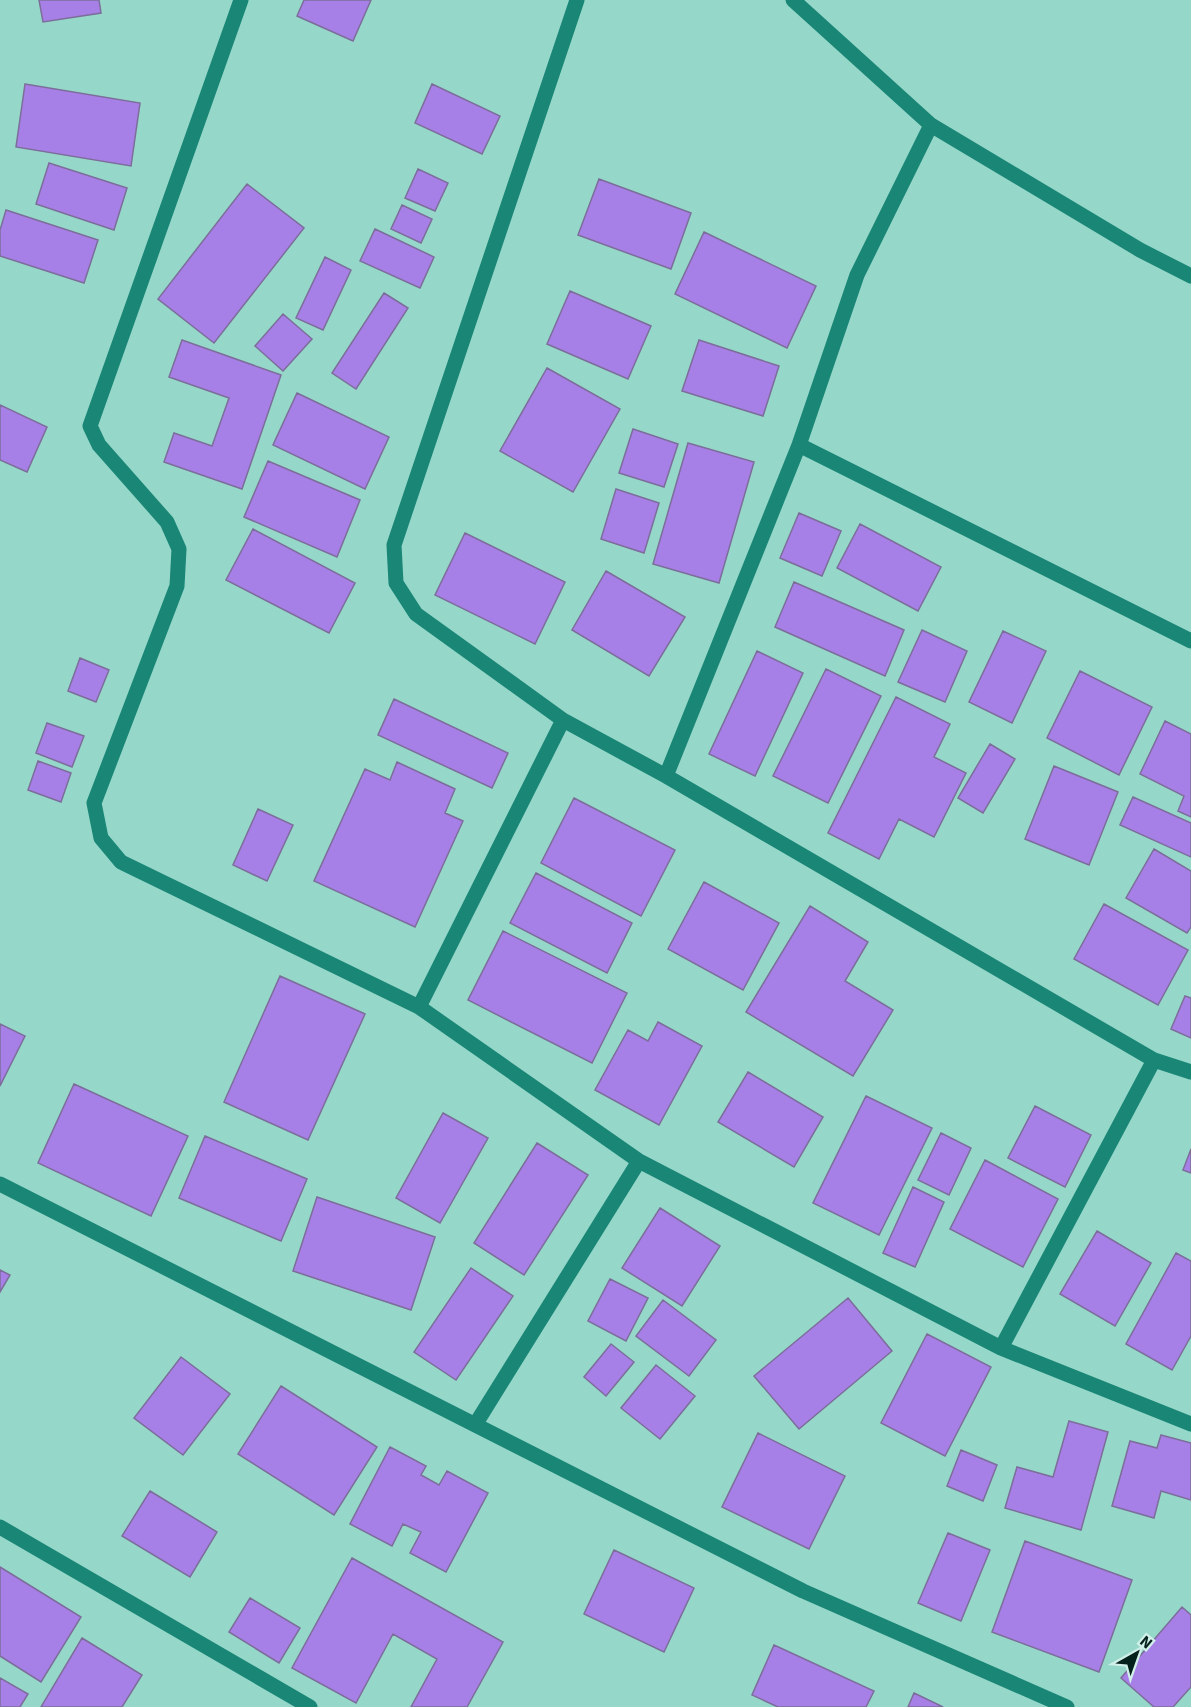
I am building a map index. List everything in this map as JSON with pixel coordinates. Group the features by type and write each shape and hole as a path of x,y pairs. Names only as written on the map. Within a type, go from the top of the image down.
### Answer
{"street":[{"path":"241,0 90,426 99,445 167,522 179,549 177,586 94,803 101,838 121,862 419,1007 639,1161 1001,1348 1191,1424"},
{"path":"577,0 393,545 396,584 416,614 563,720 666,776 1154,1060 1191,1072"},
{"path":"793,0 931,125 1140,250 1191,276"},
{"path":"666,776 799,445 856,275 931,125"},
{"path":"799,445 1191,641"},
{"path":"419,1007 563,720"},
{"path":"1001,1348 1154,1060"},
{"path":"475,1425 639,1161"},
{"path":"0,1184 803,1591 1067,1707"},
{"path":"0,1527 310,1707"}],"building":[{"path":"39,0 99,0 101,13 43,22"},
{"path":"304,0 371,0 353,41 297,16"},
{"path":"25,84 140,103 131,166 16,147"},
{"path":"432,84 500,116 482,154 415,123"},
{"path":"49,163 127,188 114,230 36,204"},
{"path":"418,169 448,183 435,211 405,198"},
{"path":"599,179 691,213 671,269 578,235"},
{"path":"247,184 304,228 214,343 158,299"},
{"path":"402,205 432,219 421,243 391,229"},
{"path":"6,210 98,240 84,283 0,256 0,230"},
{"path":"375,229 434,257 420,288 360,261"},
{"path":"704,232 816,286 787,348 675,294"},
{"path":"325,257 351,270 323,330 296,318"},
{"path":"570,291 651,326 628,379 547,344"},
{"path":"384,293 408,308 356,389 332,373"},
{"path":"283,314 312,339 283,371 255,346"},
{"path":"182,340 281,375 242,489 164,462 174,433 212,446 229,398 169,377"},
{"path":"699,340 779,366 763,416 682,391"},
{"path":"547,368 620,409 573,492 500,451"},
{"path":"297,393 389,437 365,489 273,445"},
{"path":"0,405 47,427 27,472 0,460"},
{"path":"633,429 678,444 664,487 619,473"},
{"path":"688,443 754,462 719,583 653,564"},
{"path":"268,461 360,500 337,557 244,517"},
{"path":"616,489 659,503 644,553 601,539"},
{"path":"799,513 841,531 822,576 780,558"},
{"path":"860,524 941,567 918,611 837,568"},
{"path":"253,529 355,583 329,633 226,580"},
{"path":"465,533 565,582 535,644 435,595"},
{"path":"606,571 685,617 649,676 572,630"},
{"path":"794,582 904,630 885,676 775,627"},
{"path":"922,630 967,651 945,702 898,682"},
{"path":"1003,631 1046,651 1012,723 969,702"},
{"path":"757,651 803,673 755,776 709,754"},
{"path":"80,658 109,670 96,702 68,691"},
{"path":"826,669 881,696 828,803 773,776"},
{"path":"1080,671 1152,707 1119,775 1047,738"},
{"path":"896,697 950,724 934,757 966,773 934,837 899,819 879,859 828,833"},
{"path":"394,699 508,753 492,788 378,735"},
{"path":"1165,721 1191,734 1191,817 1178,811 1184,796 1140,774"},
{"path":"47,723 84,736 72,767 36,753"},
{"path":"990,744 1015,759 983,813 958,798"},
{"path":"38,761 71,773 61,802 28,790"},
{"path":"397,762 455,789 445,813 463,821 415,927 314,881 365,769 390,780"},
{"path":"1054,766 1118,792 1089,865 1025,839"},
{"path":"1133,797 1191,823 1191,857 1120,825"},
{"path":"574,798 675,850 641,916 541,863"},
{"path":"258,809 293,825 267,881 233,865"},
{"path":"1154,849 1191,871 1191,927 1187,933 1126,898"},
{"path":"536,873 632,923 607,973 510,923"},
{"path":"704,882 779,923 743,990 668,949"},
{"path":"1104,904 1188,950 1158,1005 1074,959"},
{"path":"810,906 868,942 845,981 893,1010 853,1076 746,1012"},
{"path":"503,931 627,993 592,1063 468,1000"},
{"path":"280,976 365,1014 308,1140 224,1102"},
{"path":"1185,996 1191,998 1191,1038 1171,1029"},
{"path":"658,1022 702,1046 659,1125 595,1090 628,1030 648,1041"},
{"path":"0,1024 25,1036 0,1086"},
{"path":"748,1072 823,1117 794,1167 718,1122"},
{"path":"74,1084 188,1136 151,1216 38,1163"},
{"path":"866,1096 932,1128 879,1235 813,1203"},
{"path":"1035,1106 1091,1135 1065,1187 1008,1158"},
{"path":"443,1113 488,1138 440,1223 396,1198"},
{"path":"941,1133 971,1148 949,1195 918,1180"},
{"path":"205,1136 307,1179 281,1241 179,1198"},
{"path":"537,1143 588,1175 524,1275 474,1243"},
{"path":"1191,1149 1191,1173 1183,1170"},
{"path":"985,1160 1058,1199 1023,1267 950,1229"},
{"path":"913,1187 944,1202 915,1267 883,1253"},
{"path":"317,1197 435,1237 411,1310 293,1271"},
{"path":"660,1208 720,1246 682,1306 622,1268"},
{"path":"1097,1231 1151,1263 1115,1326 1060,1294"},
{"path":"1176,1253 1191,1261 1191,1336 1172,1370 1126,1344"},
{"path":"471,1268 513,1296 456,1380 414,1352"},
{"path":"0,1270 10,1275 0,1292"},
{"path":"610,1279 648,1298 626,1341 588,1321"},
{"path":"848,1298 892,1351 799,1429 754,1376"},
{"path":"663,1300 716,1340 689,1376 636,1336"},
{"path":"927,1334 991,1367 945,1456 881,1423"},
{"path":"611,1344 634,1362 606,1396 584,1377"},
{"path":"181,1357 230,1394 183,1455 134,1418"},
{"path":"656,1365 695,1396 660,1439 621,1408"},
{"path":"281,1386 377,1447 334,1515 238,1454"},
{"path":"1069,1421 1108,1432 1081,1530 1005,1508 1017,1467 1053,1477"},
{"path":"758,1433 845,1476 809,1549 722,1507"},
{"path":"1161,1435 1191,1443 1191,1500 1161,1491 1154,1518 1112,1506 1130,1441 1157,1448"},
{"path":"390,1447 426,1466 421,1475 439,1485 447,1471 488,1493 446,1572 410,1553 421,1532 403,1524 392,1546 350,1524"},
{"path":"961,1450 997,1465 983,1501 947,1486"},
{"path":"150,1491 217,1532 190,1577 122,1536"},
{"path":"948,1533 990,1550 961,1621 918,1603"},
{"path":"1025,1541 1132,1580 1099,1672 992,1632"},
{"path":"614,1550 694,1588 664,1652 584,1614"},
{"path":"352,1558 503,1642 467,1707 411,1707 437,1659 393,1634 356,1703 292,1668"},
{"path":"0,1567 81,1617 41,1682 0,1656"},
{"path":"250,1598 300,1628 279,1663 229,1632"},
{"path":"1182,1607 1191,1615 1191,1687 1173,1707 1154,1707 1121,1678"},
{"path":"82,1638 142,1675 122,1707 41,1707"},
{"path":"774,1645 874,1691 866,1707 778,1707 752,1695"},
{"path":"0,1678 28,1694 20,1707 0,1707"},
{"path":"914,1693 943,1707 908,1707"}]}
